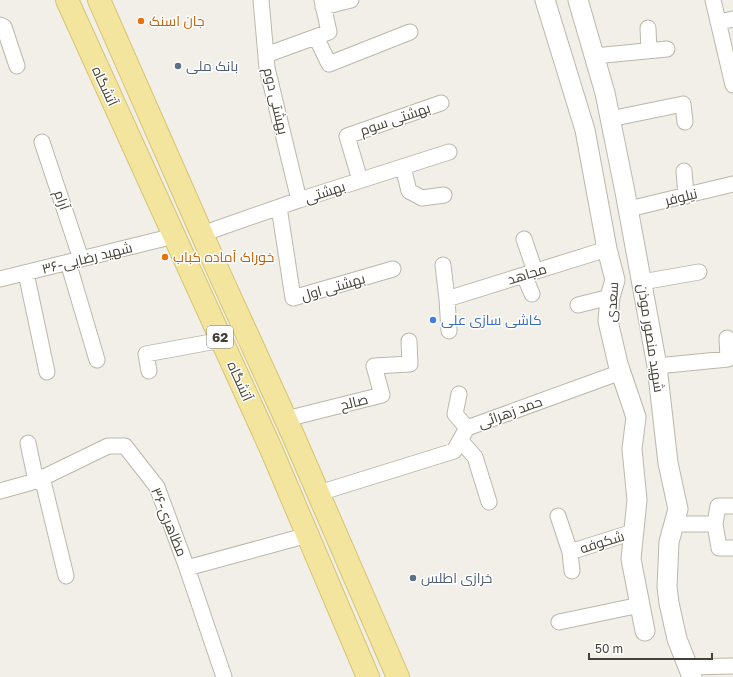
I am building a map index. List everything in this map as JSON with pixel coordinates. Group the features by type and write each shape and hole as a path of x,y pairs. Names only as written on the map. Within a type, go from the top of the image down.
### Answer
{"main road":[{"name":"آتشگاه","path":"67,0 90,54 222,340 308,535 368,677"},
{"name":"آتشگاه","path":"99,0 202,234 319,493 398,677"},
{"path":"293,502 301,508 313,507 317,501 319,493"},
{"path":"325,576 330,564 335,558 350,565"}],"street":[{"name":"بهشتی دوم","path":"262,0 267,68 299,200"},
{"path":"266,55 329,32 322,3 351,0"},
{"name":"سعدی","path":"545,0 585,130 607,249 615,280 610,297 608,321 621,372 636,417 632,449 637,500 631,559 645,631"},
{"name":"شهید منصور موذن","path":"578,0 605,93 629,209 657,366 668,463 678,509 669,542 667,587 668,603 677,638 690,672"},
{"path":"713,0 733,85"},
{"path":"718,22 733,19"},
{"path":"0,25 4,27 7,32 17,66"},
{"path":"648,28 649,51"},
{"path":"316,37 330,64 410,32"},
{"path":"594,56 667,49"},
{"name":"بهشتی سوم","path":"360,180 347,136 441,103"},
{"path":"610,119 683,104 685,122"},
{"name":"آرام","path":"42,142 75,260 97,360"},
{"name":"بهشتی","path":"202,234 299,200 449,152"},
{"path":"403,167 409,191 422,198 444,195"},
{"path":"684,171 686,196"},
{"name":"نیلوفر","path":"629,209 733,184"},
{"name":"بهشتی اول","path":"279,207 293,298 393,269"},
{"name":"۳۶-شهید رضایی","path":"0,279 174,236"},
{"path":"524,239 532,294"},
{"name":"مجاهد","path":"447,299 607,249"},
{"path":"443,265 449,331"},
{"path":"642,282 699,272"},
{"path":"26,273 47,372"},
{"path":"578,305 610,297"},
{"path":"657,366 728,359 726,338"},
{"path":"149,371 146,354 222,340"},
{"name":"صالح","path":"286,419 382,395 374,366 410,364 409,341"},
{"name":"حمد زهرائی","path":"319,493 454,451 464,434 621,372"},
{"path":"459,394 455,414 474,457 490,502"},
{"path":"28,443 66,576"},
{"name":"۳۶-مظاهری","path":"0,491 39,479 108,446 125,446 157,487 187,568 308,535"},
{"path":"733,506 718,506 715,524 719,548 733,548"},
{"path":"558,516 570,552 572,571"},
{"path":"674,524 715,524"},
{"name":"شکوفه","path":"570,552 633,532"},
{"path":"187,568 224,677"},
{"path":"559,622 667,587"},
{"path":"690,672 733,666"}],"place":[{"name":"جان اسنک","path":"141,21"},
{"name":"بانک ملی","path":"178,66"},
{"name":"خوراک آماده کباب","path":"165,257"},
{"name":"کاشی سازی علی","path":"433,320"},
{"name":"خرازی اطلس","path":"413,578"}]}
